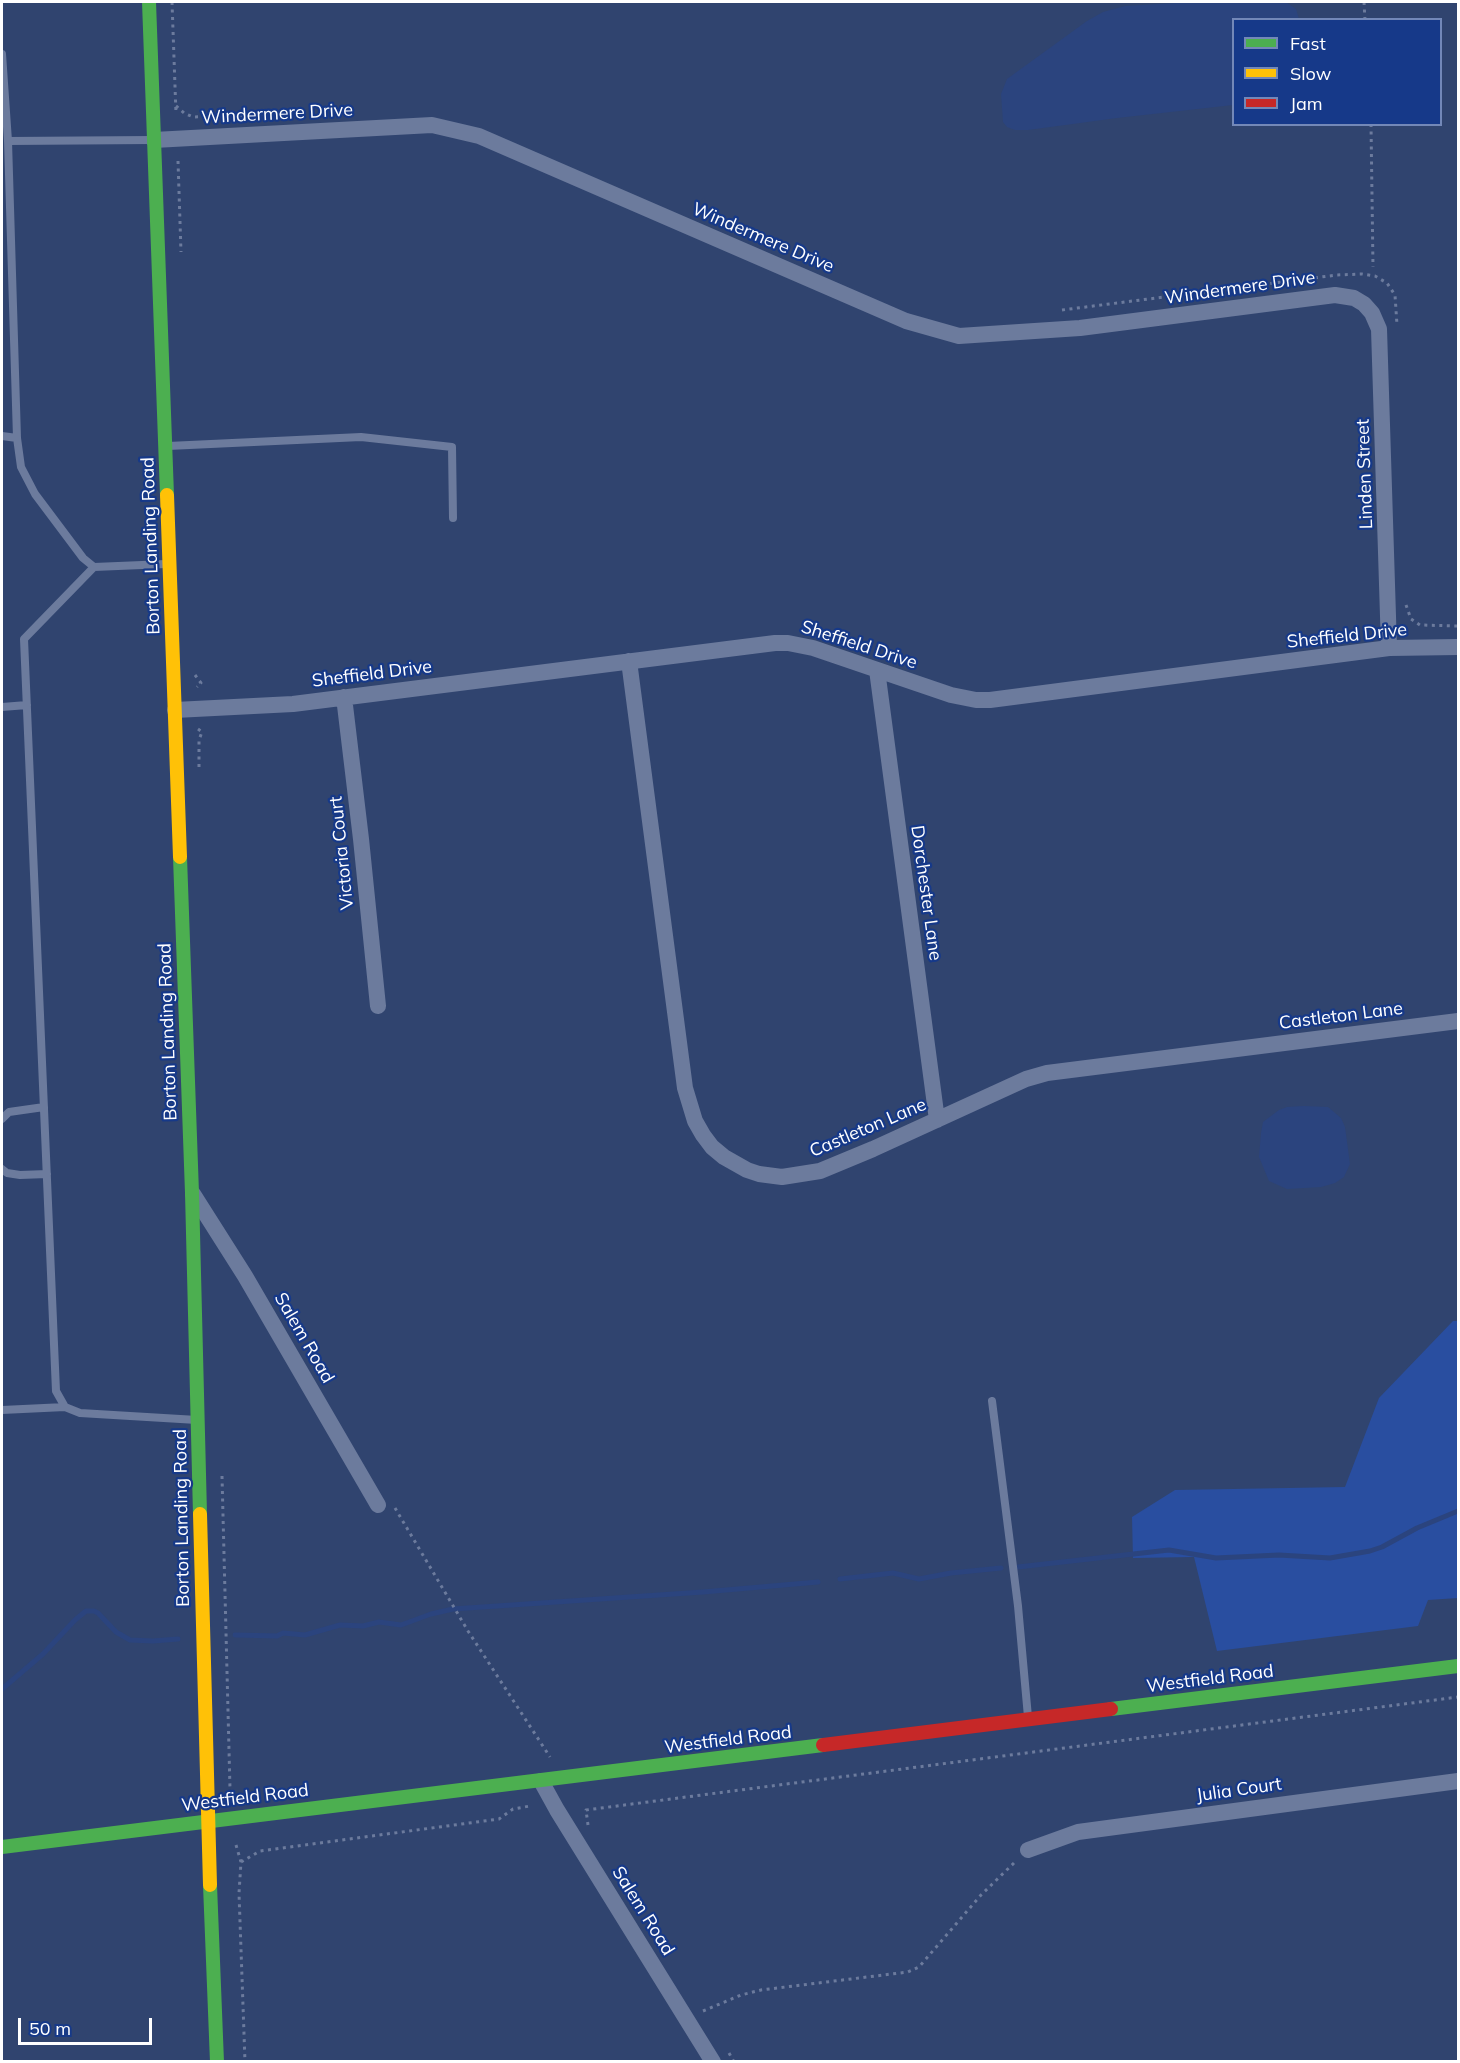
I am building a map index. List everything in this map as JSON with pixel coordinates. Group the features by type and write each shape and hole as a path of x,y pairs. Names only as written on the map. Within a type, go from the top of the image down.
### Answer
{"street":[{"name":"Borton Landing Road","path":"149,2 192,1193 208,1820 217,2061"},
{"name":"Windermere Drive","path":"154,140 432,125 479,136 906,321 959,336 1080,328 1335,295 1354,298 1364,304"},
{"name":"Linden Street","path":"1364,304 1372,314 1378,329 1389,648"},
{"name":"Sheffield Drive","path":"175,710 293,704 756,644 788,643 813,648 958,697 990,700 1389,648 1458,647"},
{"name":"Castleton Lane","path":"629,661 685,1088 695,1121 712,1147 747,1170 771,1176 797,1176 820,1171 1026,1079 1047,1073 1458,1021"},
{"name":"Dorchester Lane","path":"877,670 937,1120"},
{"name":"Victoria Court","path":"344,697 378,1006"},
{"name":"Salem Road","path":"192,1193 386,1505"},
{"name":"Westfield Road","path":"2,1847 1458,1666"},
{"name":"Julia Court","path":"1028,1850 1078,1832 1458,1780"},
{"name":"Salem Road","path":"541,1781 713,2061"}],"lane":[{"path":"2,54 8,141 17,438 21,467 30,486 76,549 94,567"},
{"path":"8,141 154,140"},
{"path":"2,436 17,438"},
{"path":"165,447 361,437 452,447 453,518"},
{"path":"65,1407 56,1391 24,639 94,567 170,564"},
{"path":"2,707 27,705"},
{"path":"2,1119 9,1112 44,1107"},
{"path":"2,1169 7,1173 20,1175 47,1174"},
{"path":"992,1401 1018,1606 1028,1720"},
{"path":"2,1410 65,1407 80,1413 198,1420"}],"path":[{"path":"172,2 177,114"},
{"path":"1364,2 1365,18"},
{"path":"176,106 193,117 284,114"},
{"path":"1371,126 1373,267"},
{"path":"1057,311 1337,275 1362,274 1375,276 1387,283 1395,295 1397,327"},
{"path":"1406,598 1406,607 1411,619 1420,625 1458,626"},
{"path":"386,1505 550,1759"},
{"path":"586,1810 1458,1697"},
{"path":"241,1862 260,1851 499,1819 513,1809 530,1806"},
{"path":"236,1845 241,1862 239,1893 245,2061"},
{"path":"703,2012 741,1995 761,1990 908,1972 919,1967 981,1894 1028,1850"}],"shaded area":[{"path":"1193,2 1286,2 1296,9 1299,18 1232,18 1232,105 1028,130 1015,130 1007,127 1003,122 1001,94 1007,79 1087,21 1103,12 1125,6"},
{"path":"1303,1106 1328,1107 1341,1118 1345,1127 1350,1164 1344,1177 1335,1183 1321,1187 1287,1189 1269,1181 1259,1157 1263,1122 1279,1110"},
{"path":"1453,1321 1458,1321 1458,1598 1428,1600 1418,1626 1217,1651 1194,1557 1133,1558 1132,1517 1175,1490 1345,1487 1379,1398"}],"waterway":[{"path":"1018,1567 1169,1550 1216,1558 1279,1555 1330,1558 1382,1547 1417,1528 1458,1511"},
{"path":"840,1579 893,1573 919,1579 1001,1568"},
{"path":"235,1635 277,1636 283,1633 305,1635 340,1625 363,1626 379,1622 401,1625 453,1609 818,1582"},
{"path":"2,1689 43,1654 86,1611 98,1613 116,1632 130,1640 178,1639"}],"traffic: fast":[{"path":"149,2 167,495"},
{"path":"180,857 200,1514"},
{"path":"1111,1709 1458,1666"},
{"path":"2,1847 823,1745"},
{"path":"210,1885 217,2062"}],"traffic: slow":[{"path":"167,495 180,857"},
{"path":"200,1514 210,1885"}],"traffic: jam":[{"path":"823,1745 1111,1709"}]}
